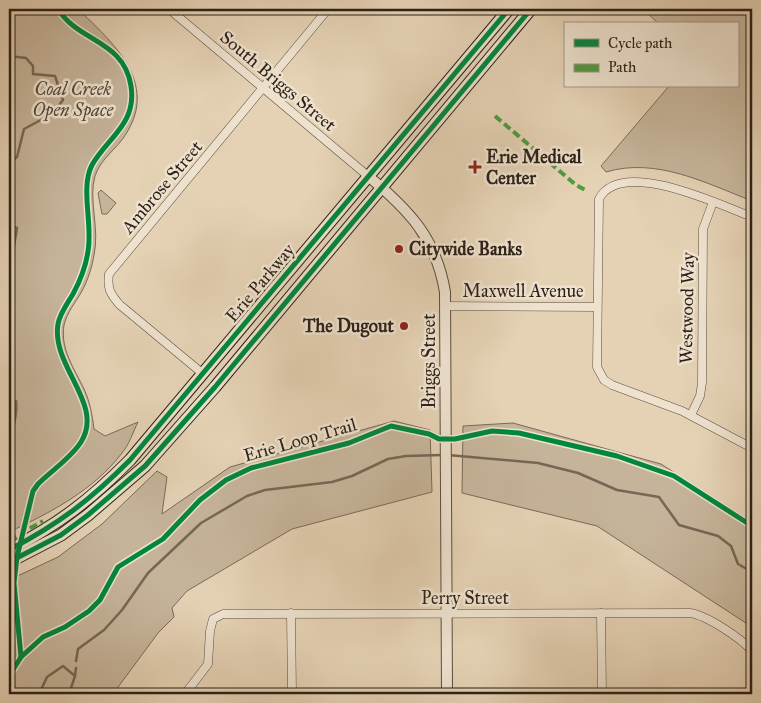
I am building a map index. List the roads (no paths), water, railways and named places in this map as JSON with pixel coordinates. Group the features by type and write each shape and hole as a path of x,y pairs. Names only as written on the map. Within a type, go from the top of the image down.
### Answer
{"main road":[{"name":"Erie Parkway","path":"9,550 41,533 94,496 130,460 509,9"},
{"name":"Erie Parkway","path":"9,562 39,547 88,515 145,466 215,387 531,9"}],"street":[{"name":"South Briggs Street","path":"169,9 263,89 308,123 368,176"},
{"name":"Ambrose Street","path":"202,373 120,305 111,294 107,285 109,274 328,9"},
{"name":"Briggs Street","path":"368,176 410,213 422,229 440,266 446,306 447,694"},
{"name":"Maxwell Avenue","path":"446,306 597,307 599,199 603,191 614,184 662,184 752,217"},
{"name":"Westwood Way","path":"691,415 700,396 702,383 703,229 713,202"},
{"path":"597,307 597,367 604,380 691,415 752,448"},
{"path":"292,613 292,694"},
{"path":"601,613 602,694"},
{"name":"Perry Street","path":"185,694 208,664 210,631 213,619 223,614 693,613 726,631 752,650"}],"waterway":[{"path":"9,56 26,58 33,66 33,74 55,76 63,100 52,114 24,129 17,157 9,163"},
{"path":"9,225 17,228 13,252 9,254"},
{"path":"9,399 16,401 12,454 9,464"},
{"path":"76,661 78,649 104,630 122,610 148,573 201,523 247,496 265,490 332,482 352,476 388,459 406,456 443,455"},
{"path":"448,455 538,463 578,473 617,490 659,497 679,525 718,536 731,546 738,564 752,572"},
{"path":"24,694 41,690 47,677 63,666 75,676 69,694"},
{"path":"75,676 76,668"},
{"path":"9,690 15,694"}],"place":[{"name":"Erie Medical Center","path":"475,167"},
{"name":"Citywide Banks","path":"399,249"},
{"name":"The Dugout","path":"404,326"}],"park label":[{"name":"Coal Creek Open Space","path":"73,99"}]}
